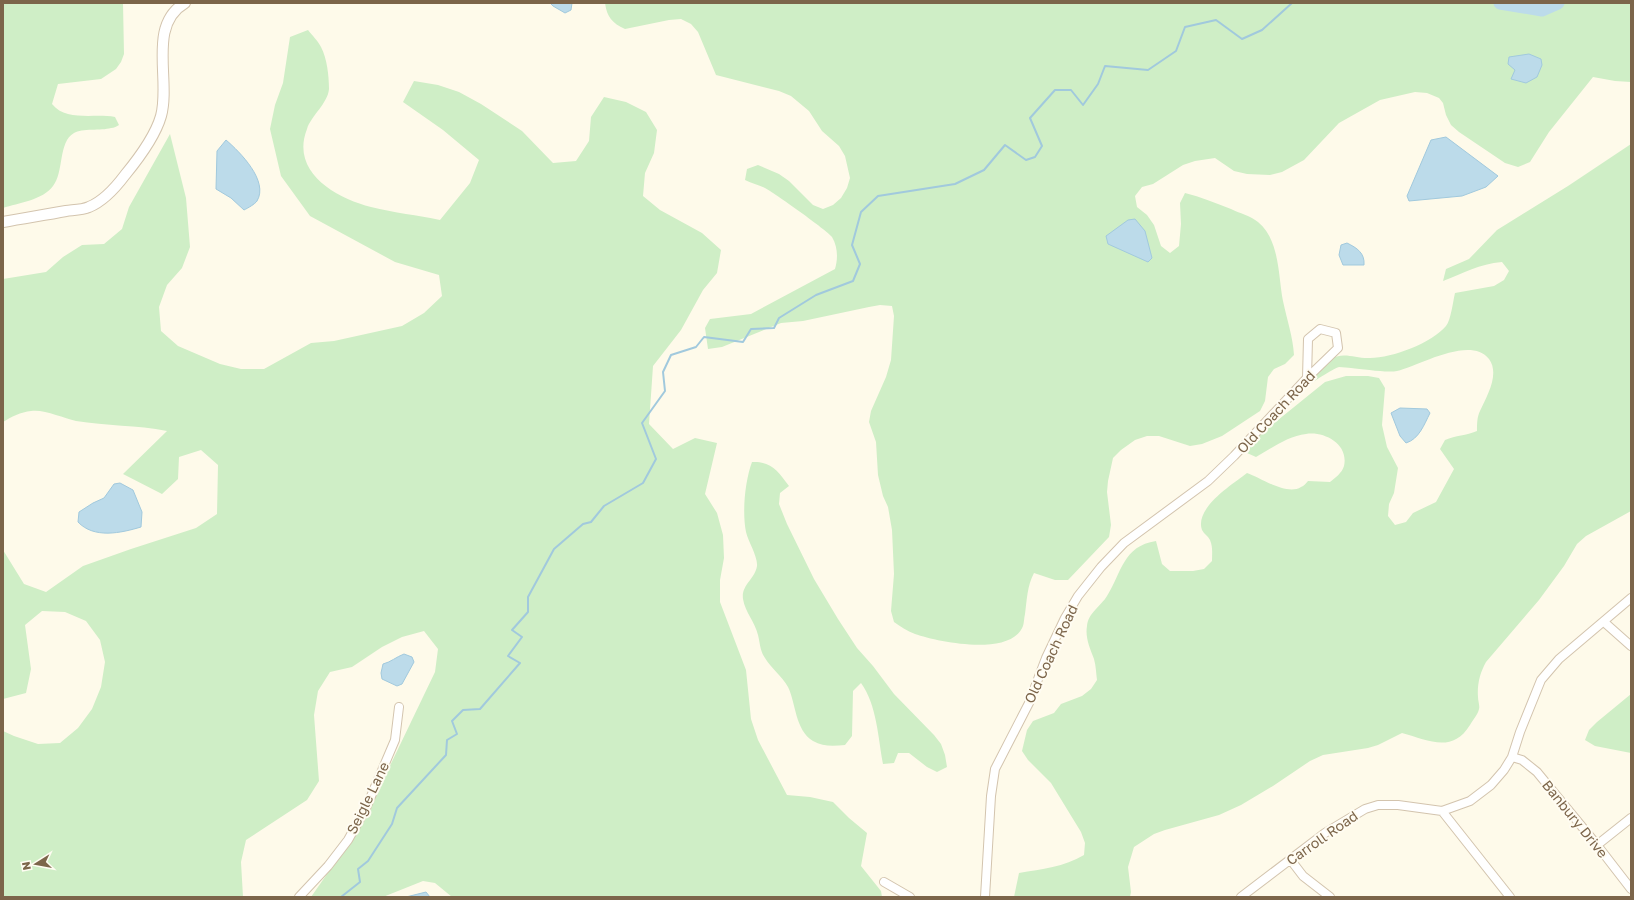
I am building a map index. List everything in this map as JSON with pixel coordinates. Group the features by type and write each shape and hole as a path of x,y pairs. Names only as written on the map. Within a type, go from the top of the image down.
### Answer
{"street":[{"path":"3,222 90,207 113,190 136,161 156,128 161,114 165,86 163,49 165,27 177,8 185,3"},
{"name":"Old Coach Road","path":"985,897 991,804 995,769 1029,703 1046,658 1065,618 1078,596 1101,567 1124,543 1208,481 1234,456 1307,378 1338,348 1336,333 1320,328 1308,339 1307,378"},
{"name":"Carroll Road","path":"1241,897 1325,833 1365,808 1378,805 1398,805 1442,810 1470,800 1491,785 1504,770 1512,757 1522,725 1541,680 1559,659 1631,598"},
{"path":"1604,622 1631,646"},
{"name":"Seigle Lane","path":"299,897 328,866 348,840 366,808 395,740 399,707"},
{"name":"Banbury Drive","path":"1512,757 1522,760 1536,772 1597,845 1631,889"},
{"path":"1442,810 1510,897"},
{"path":"1597,845 1631,818"},
{"path":"1290,859 1303,876 1330,897"},
{"path":"884,882 910,897"}],"green space":[{"path":"3,3 123,3 124,54 116,69 101,79 58,84 52,104 58,110 73,115 115,117 119,125 113,128 77,131 74,133 69,137 66,143 63,150 59,174 49,191 37,198 3,208"},
{"path":"605,3 1631,3 1631,82 1593,77 1549,132 1530,162 1518,167 1505,163 1459,132 1451,125 1446,115 1443,103 1439,98 1427,93 1415,92 1380,100 1339,123 1304,160 1282,172 1270,175 1247,174 1234,171 1215,158 1195,161 1183,165 1153,184 1142,187 1135,196 1137,207 1147,215 1154,225 1161,246 1170,253 1179,246 1181,224 1180,203 1185,193 1231,209 1258,222 1270,238 1277,259 1283,301 1294,355 1285,364 1274,369 1268,377 1265,401 1260,411 1222,436 1202,444 1190,446 1159,436 1147,436 1135,440 1121,450 1113,458 1108,481 1107,492 1111,525 1109,537 1068,580 1055,580 1034,573 1029,588 1023,626 1016,636 1004,641 990,644 973,645 940,640 915,634 894,622 891,611 894,574 892,530 888,507 883,496 878,475 876,442 869,422 871,411 886,377 891,360 894,316 892,306 880,305 803,321 781,323 722,347 708,349 705,328 710,319 751,314 835,269 836,265 836,249 832,237 770,191 745,180 747,169 758,165 779,174 789,181 813,205 823,209 833,205 841,198 847,188 850,178 845,156 839,146 822,131 809,111 791,96 779,91 716,75 698,32 691,24 681,19 625,29 611,19 607,12"},
{"path":"308,30 318,43 325,56 329,78 329,89 326,99 307,129 303,144 305,158 311,170 320,181 331,190 358,203 371,207 440,220 470,183 479,160 443,130 403,102 414,81 438,85 459,92 481,104 522,131 553,163 576,161 589,141 591,117 604,97 626,102 646,112 657,130 654,153 645,173 643,196 660,210 702,233 721,250 717,273 703,290 681,330 653,366 649,424 673,449 695,438 717,443 705,494 717,513 723,535 724,558 720,580 720,602 746,670 751,719 758,740 787,795 810,797 833,802 867,833 861,866 881,891 882,897 452,897 435,883 423,881 383,897 311,897 362,824 435,672 438,649 424,631 402,637 382,647 352,667 330,672 318,691 314,715 319,781 307,800 246,840 241,862 243,897 3,897 3,731 38,744 60,743 78,728 92,709 101,687 105,662 100,640 86,621 65,612 42,611 25,625 31,669 26,693 3,699 3,550 24,584 46,592 83,566 196,528 217,514 218,465 201,450 179,457 178,479 162,494 123,474 167,431 76,421 48,412 36,411 20,414 3,422 3,279 46,272 63,257 82,245 104,244 122,229 129,207 170,134 186,198 190,247 182,268 167,285 159,307 161,331 178,346 220,364 241,369 264,369 311,343 334,341 402,326 424,313 442,296 439,275 395,262 310,216 281,176 270,129 275,105 283,83 290,37"},
{"path":"1631,144 1631,511 1586,536 1577,544 1564,566 1539,600 1486,662 1479,683 1479,706 1477,715 1463,734 1447,742 1439,742 1402,733 1378,745 1368,748 1323,755 1310,761 1241,805 1219,815 1154,834 1134,847 1128,867 1131,892 1130,897 1014,897 1019,873 1061,865 1084,855 1085,843 1081,832 1051,783 1028,760 1022,751 1027,730 1033,721 1054,713 1061,704 1082,696 1091,689 1097,680 1095,662 1087,639 1088,621 1092,613 1107,596 1120,569 1130,554 1145,544 1156,541 1162,564 1170,571 1193,571 1204,569 1212,561 1212,545 1202,530 1201,522 1204,513 1216,497 1247,473 1281,488 1289,489 1302,487 1308,481 1330,482 1334,479 1343,469 1345,458 1339,445 1327,437 1313,434 1299,435 1280,443 1256,457 1247,453 1251,442 1325,382 1346,376 1368,376 1379,378 1385,388 1382,425 1387,447 1398,468 1394,493 1389,504 1388,516 1395,525 1406,522 1413,513 1436,502 1454,469 1440,449 1445,440 1477,431 1478,416 1489,392 1493,378 1492,365 1489,359 1480,352 1470,350 1444,354 1397,371 1339,367 1305,387 1323,365 1334,357 1344,355 1368,358 1388,356 1421,344 1440,332 1448,323 1455,293 1494,286 1504,280 1509,271 1502,262 1494,263 1472,269 1443,281 1446,269 1469,259 1497,230 1568,186"},
{"path":"752,462 764,463 774,468 789,486 780,493 779,504 787,524 814,579 857,648 894,694 941,744 947,767 937,772 927,767 909,753 898,753 894,763 883,764 874,711 861,683 853,691 852,736 845,745 833,746 821,744 813,741 803,730 799,723 788,687 783,679 767,662 762,653 757,630 743,599 744,590 754,575 757,566 756,558 746,532 744,515 746,487"},
{"path":"1631,694 1631,753 1595,746 1585,740 1589,730 1597,722"}],"water":[{"path":"550,3 572,3 571,10 565,13"},
{"path":"1529,54 1541,59 1542,65 1537,77 1526,83 1511,79 1515,70 1508,64 1509,57"},
{"path":"1446,137 1498,176 1486,187 1462,196 1409,201 1407,196 1431,140"},
{"path":"226,140 245,159 256,176 259,185 260,193 257,201 244,210 231,198 216,189 217,151"},
{"path":"1135,219 1145,231 1152,258 1148,262 1108,244 1106,236 1128,220"},
{"path":"1347,243 1360,251 1363,257 1364,265 1343,265 1339,255 1341,245"},
{"path":"1400,408 1427,409 1430,413 1418,435 1406,443 1400,436 1391,413"},
{"path":"120,483 133,490 142,512 141,527 116,533 100,533 84,527 78,522 79,512 104,498 114,484"},
{"path":"404,654 412,657 414,662 402,684 397,686 382,679 381,673 383,664"},
{"path":"426,892 430,897 406,897"}],"waterway":[{"path":"341,897 360,882 358,869 368,861 392,824 397,808 446,755 447,740 457,734 452,721 463,710 480,709 520,663 508,656 522,637 512,630 528,612 528,597 554,549 583,524 591,522 604,506 643,483 656,459 642,423 665,391 663,372 671,355 696,347 704,337 743,342 751,329 774,328 779,318 816,295 853,281 860,264 852,245 861,212 878,196 955,184 984,170 1005,145 1026,160 1035,157 1042,146 1030,118 1055,90 1071,90 1083,105 1098,84 1105,66 1148,70 1176,51 1185,27 1216,20 1242,39 1262,30 1292,3"},
{"path":"1500,3 1542,10 1558,3"}]}
